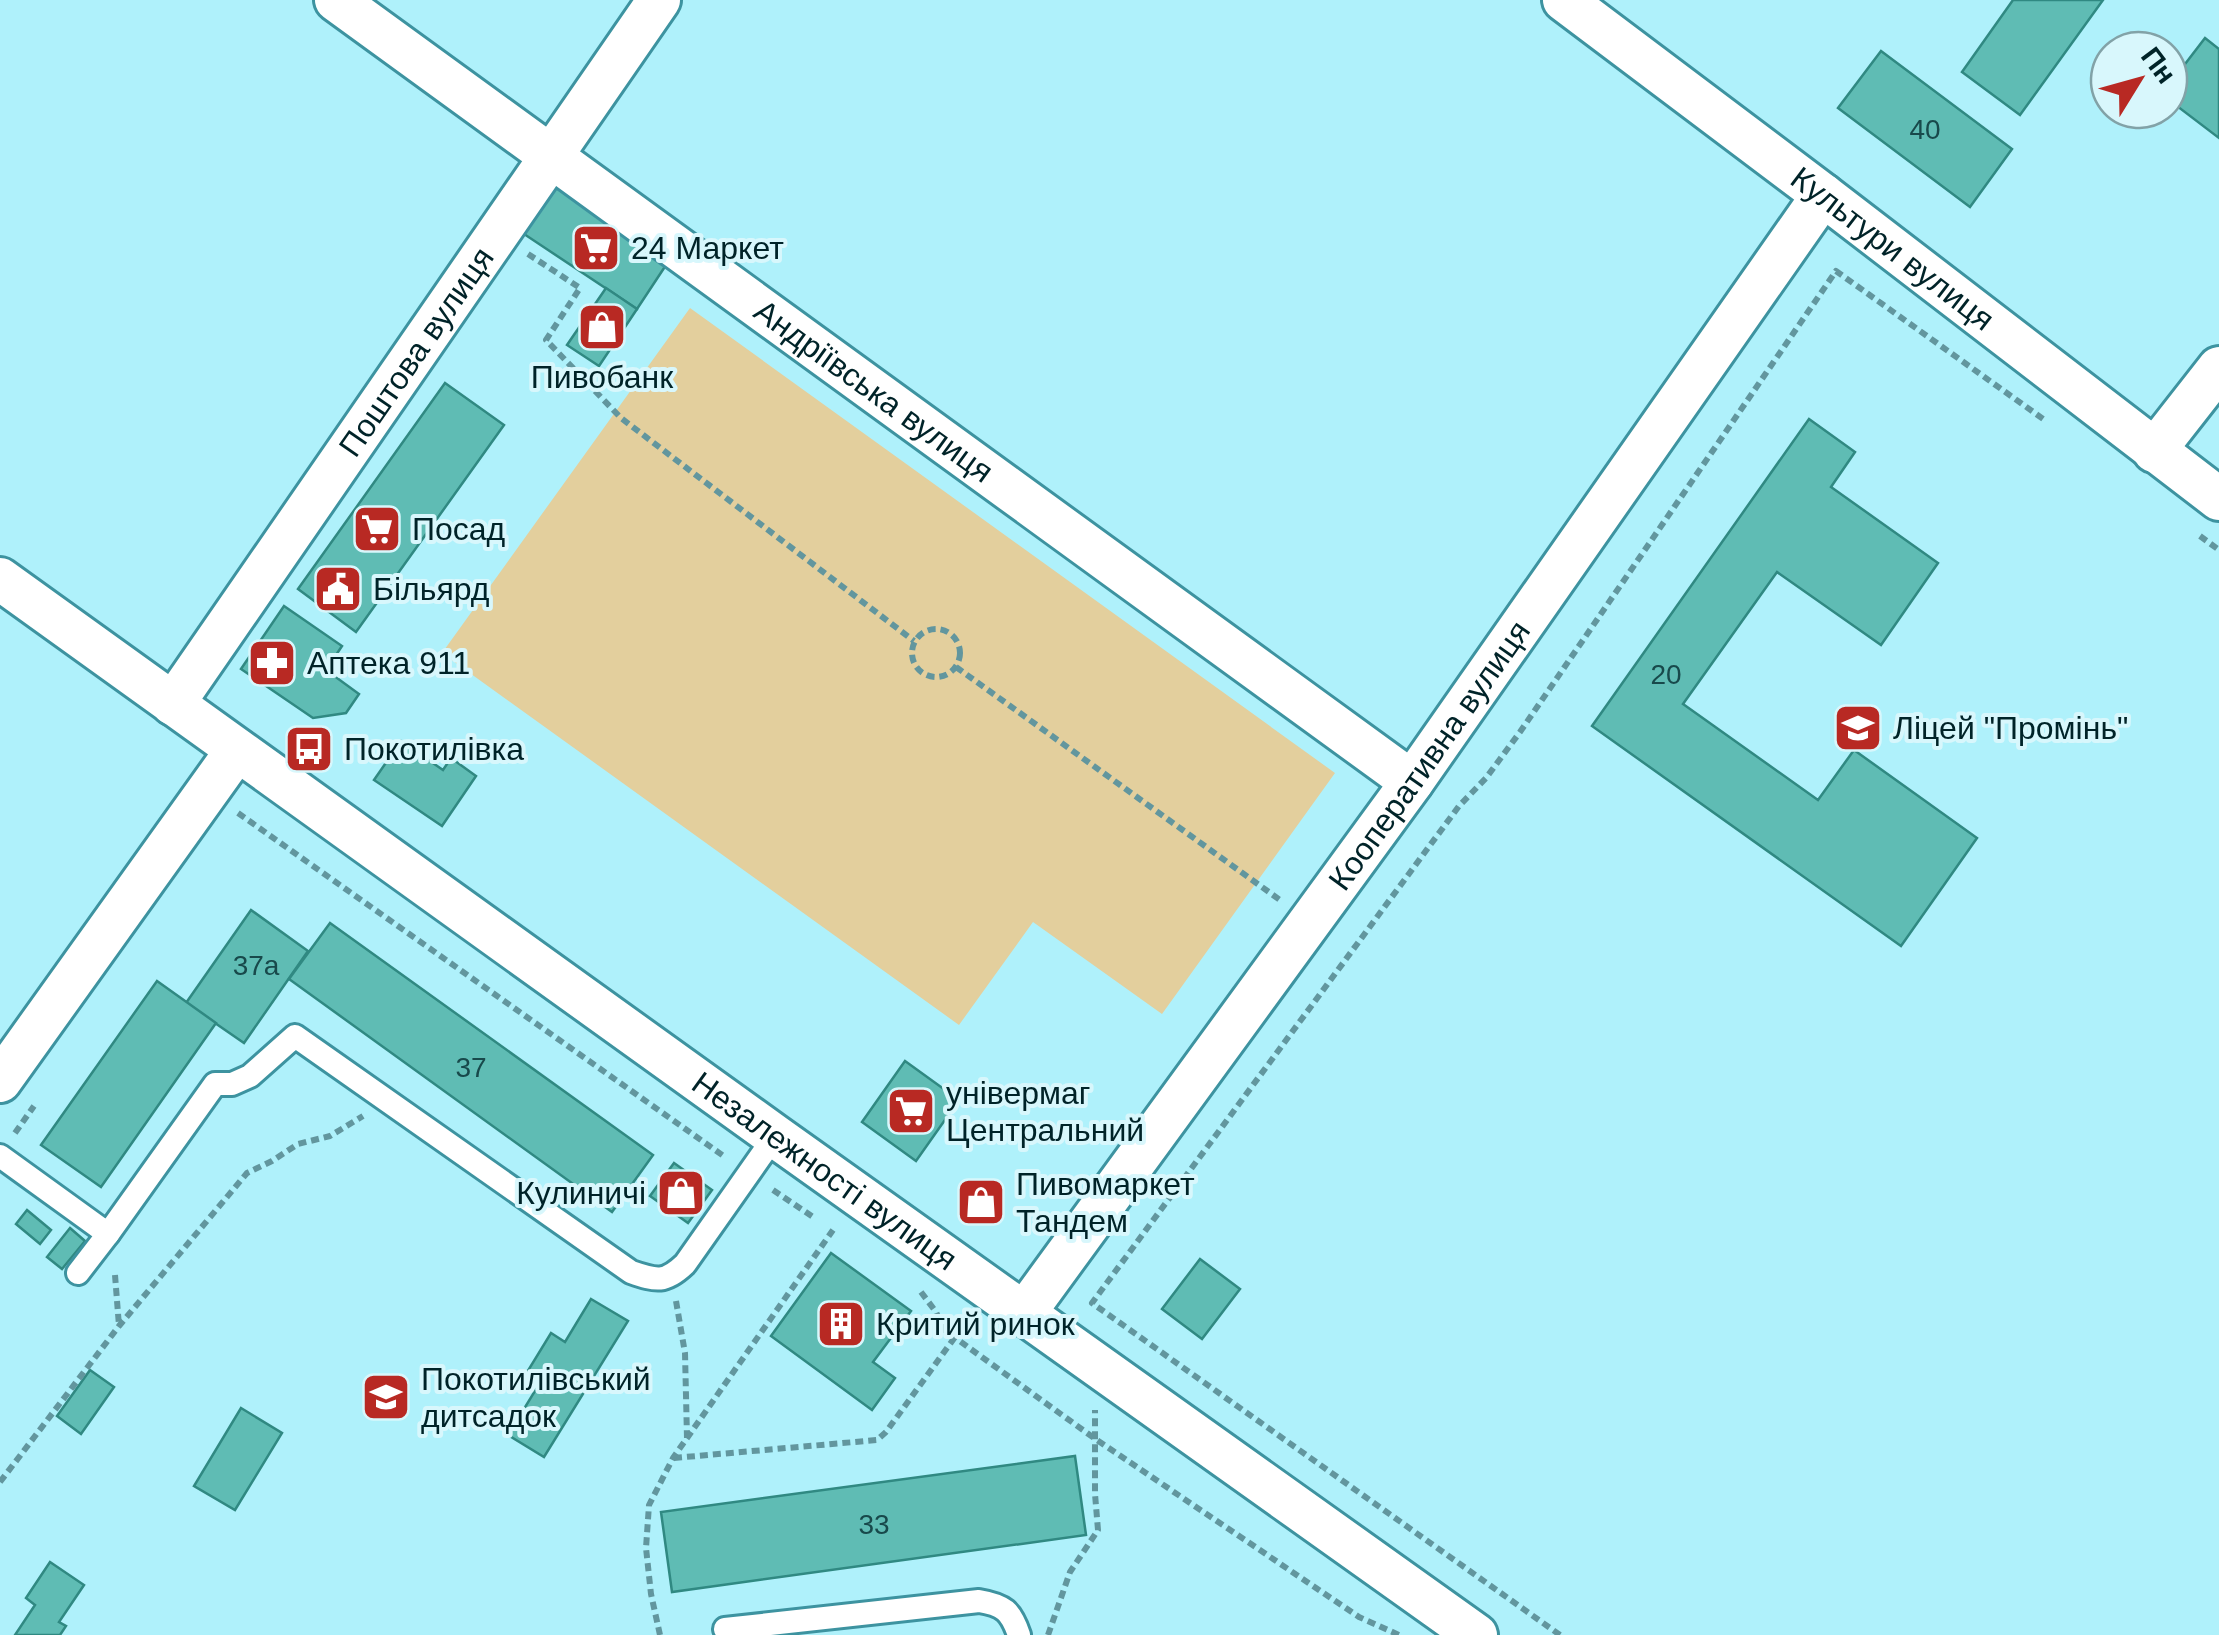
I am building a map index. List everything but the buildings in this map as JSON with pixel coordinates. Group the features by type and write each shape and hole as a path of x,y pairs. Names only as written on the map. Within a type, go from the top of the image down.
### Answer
{"street":[{"name":"Андріївська вулиця","path":"336,0 1412,782"},
{"name":"Поштова вулиця","path":"174,704 659,0"},
{"name":"Культури вулиця","path":"1564,0 2219,499"},
{"name":"Кооперативна вулиця","path":"1025,1312 1412,782 1822,195"},
{"path":"2154,451 2219,368"},
{"name":"Незалежності вулиця","path":"0,580 1476,1635"},
{"path":"0,1081 237,750"}],"lane":[{"path":"78,1273 215,1084 232,1084 250,1076 295,1036 632,1272 653,1280 670,1278 685,1264 775,1136"},
{"path":"6,1148 108,1234"},
{"path":"724,1629 979,1601 998,1604 1013,1617 1019,1635"}],"path":[{"path":"498,234 580,288 546,340 621,418 914,641"},
{"path":"1560,1635 1092,1302 1459,806 1486,778 1520,732 1836,271 2055,428"},
{"path":"934,628 949,632 960,652 956,667 943,677 926,676 914,665 914,641 934,628"},
{"path":"956,667 1310,922"},
{"path":"227,828 238,812 748,1174 833,1230 673,1458 649,1504 646,1548 660,1635"},
{"path":"0,1482 119,1326 247,1172 298,1144 330,1136 361,1118 380,1096"},
{"path":"6,1148 34,1106"},
{"path":"912,1282 944,1329 1094,1438 1359,1617 1399,1635"},
{"path":"680,1314 687,1439"},
{"path":"673,1458 877,1440 956,1337"},
{"path":"1048,1635 1070,1572 1098,1530 1094,1438"}],"shaded area":[{"path":"690,308 1335,773 1162,1014 1033,922 959,1025 442,653"}],"place":[{"name":"24 Маркет","path":"596,248"},
{"name":"Пивобанк","path":"602,327"},
{"name":"Посад","path":"377,529"},
{"name":"Більярд","path":"338,589"},
{"name":"Аптека 911","path":"272,663"},
{"name":"Ліцей \"Промінь\"","path":"1858,728"},
{"name":"Покотилівка","path":"309,749"},
{"name":"універмаг Центральний","path":"911,1111"},
{"name":"Кулиничі","path":"681,1193"},
{"name":"Пивомаркет Тандем","path":"981,1202"},
{"name":"Критий ринок","path":"841,1324"},
{"name":"Покотилівський дитсадок","path":"386,1397"}]}
